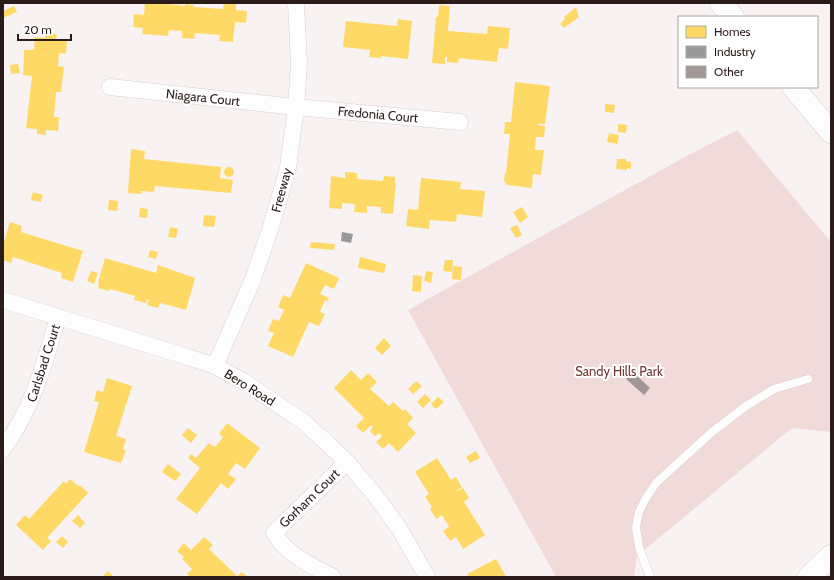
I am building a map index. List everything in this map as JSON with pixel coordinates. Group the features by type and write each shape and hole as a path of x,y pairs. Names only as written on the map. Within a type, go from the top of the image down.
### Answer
{"highway":[{"path":"721,3 732,16"},
{"path":"794,88 831,132"},
{"path":"809,577 831,556"}],"street":[{"name":"Freeway","path":"215,366 253,279 270,230 288,168 296,107 299,64 296,3"},
{"name":"Niagara Court","path":"110,86 296,107"},
{"name":"Fredonia Court","path":"296,107 460,122"},
{"name":"Bero Road","path":"3,300 215,366 243,381 304,422 347,462 374,494 399,528 427,577"},
{"name":"Carlsbad Court","path":"3,449 28,408 40,378 58,317"},
{"name":"Gorham Court","path":"333,577 290,552 280,542 274,533 347,462"}],"lane":[{"path":"650,577 639,547 636,527 639,512 656,483 712,432 746,406 774,389 808,379"}],"green space":[{"name":"Sandy Hills Park","path":"737,130 831,242 831,432 792,428 637,556 634,577 556,577 408,310 683,158"}],"building: Homes":[{"path":"145,3 168,3 185,6 185,4 194,5 194,7 223,9 224,3 236,3 236,10 247,11 246,23 235,22 233,42 219,41 220,35 195,33 194,39 182,38 182,31 169,30 168,36 142,34 143,28 133,27 134,14 144,15"},
{"path":"439,5 450,6 448,31 487,34 488,26 510,28 508,49 499,48 497,62 459,58 458,63 447,62 447,57 445,57 445,64 432,63 436,17 438,17"},
{"path":"14,6 17,12 3,18 3,11"},
{"path":"576,7 579,17 564,28 560,24 565,19 564,17"},
{"path":"398,19 412,21 408,59 381,56 381,58 369,57 370,50 343,47 346,21 397,26"},
{"path":"45,33 57,34 56,39 67,40 66,54 59,53 58,66 64,67 61,92 56,92 54,117 59,117 58,131 46,130 46,135 37,134 37,129 26,128 32,76 23,75 24,50 34,50 35,37 45,38"},
{"path":"18,64 20,73 11,74 10,65"},
{"path":"515,82 550,86 545,124 538,124 545,126 544,137 536,137 535,150 544,150 541,175 533,174 532,188 507,185 504,181 510,134 504,134 505,122 511,122"},
{"path":"605,104 615,105 614,113 605,112"},
{"path":"618,124 627,125 626,133 618,132"},
{"path":"609,133 619,135 617,144 607,142"},
{"path":"131,149 145,151 144,159 221,167 220,178 233,180 231,193 155,186 154,192 141,191 141,194 128,193"},
{"path":"617,159 626,159 626,161 631,162 631,169 616,169"},
{"path":"229,167 234,172 229,177 224,172"},
{"path":"345,172 357,173 357,179 383,181 384,176 395,177 396,183 393,214 381,213 381,207 367,206 367,213 354,212 355,204 342,203 342,209 329,208 331,176 345,178"},
{"path":"421,178 461,182 460,189 485,191 482,217 457,214 456,222 430,220 429,229 406,226 408,209 418,210"},
{"path":"33,192 43,195 41,202 31,200"},
{"path":"109,200 118,201 117,211 108,210"},
{"path":"522,207 528,217 520,223 513,212"},
{"path":"140,208 148,209 147,218 139,217"},
{"path":"204,215 216,216 214,227 203,226"},
{"path":"10,222 22,226 21,232 83,251 73,282 61,278 62,273 13,257 11,263 3,260 3,245"},
{"path":"517,225 522,235 516,238 510,228"},
{"path":"170,227 178,229 176,238 168,237"},
{"path":"311,242 335,244 334,250 310,248"},
{"path":"150,250 158,252 156,259 148,257"},
{"path":"360,257 386,264 384,273 358,268"},
{"path":"105,258 156,273 158,265 195,278 186,310 160,303 158,308 147,305 149,300 147,299 146,303 134,300 135,296 110,289 109,291 98,288"},
{"path":"445,260 453,260 452,272 443,271"},
{"path":"306,263 339,278 334,289 325,285 320,294 329,298 328,301 325,300 320,312 325,314 319,326 309,322 293,357 268,346 274,333 268,331 273,319 279,321 284,310 278,307 283,295 290,298"},
{"path":"453,266 462,267 461,280 452,279"},
{"path":"91,271 98,273 94,284 87,281"},
{"path":"426,271 433,272 431,283 424,281"},
{"path":"413,275 422,276 421,292 412,291"},
{"path":"384,338 391,346 382,355 375,348"},
{"path":"351,370 361,380 368,373 377,382 370,389 389,406 393,402 403,411 405,409 413,418 407,424 416,433 398,452 389,443 383,449 376,442 382,436 379,433 375,436 370,431 373,427 371,425 363,433 356,426 364,418 334,388"},
{"path":"107,378 132,386 116,436 126,439 123,450 126,450 121,463 84,452 99,402 94,401 97,390 103,392"},
{"path":"416,381 422,386 413,394 408,389"},
{"path":"425,394 431,400 423,408 417,402"},
{"path":"438,397 444,402 436,409 431,404"},
{"path":"227,423 260,448 245,469 236,463 228,474 236,479 228,489 221,483 197,514 176,499 200,468 188,458 191,454 196,458 209,443 215,447 223,437 219,434"},
{"path":"188,428 197,435 191,443 182,435"},
{"path":"476,451 480,458 470,463 466,457"},
{"path":"437,458 451,480 456,477 462,487 457,491 463,488 469,498 464,502 485,535 463,549 456,537 450,541 443,531 449,527 442,515 436,519 430,509 432,507 425,497 429,494 415,472"},
{"path":"168,464 181,474 175,481 162,472"},
{"path":"70,479 78,486 80,485 88,493 47,538 51,541 43,550 16,525 25,515 29,519 64,481 66,484"},
{"path":"78,515 85,523 80,528 72,521"},
{"path":"62,536 68,542 63,548 56,542"},
{"path":"204,537 213,545 209,549 237,576 242,572 248,577 190,577 187,574 192,569 182,559 184,557 177,551 184,543 191,550"},
{"path":"496,559 506,577 469,577 467,574"},
{"path":"108,571 114,577 102,577"}],"building: Industry":[{"path":"342,232 353,234 351,243 341,241"}],"building: Other":[{"path":"633,372 650,388 644,395 626,379"}]}
